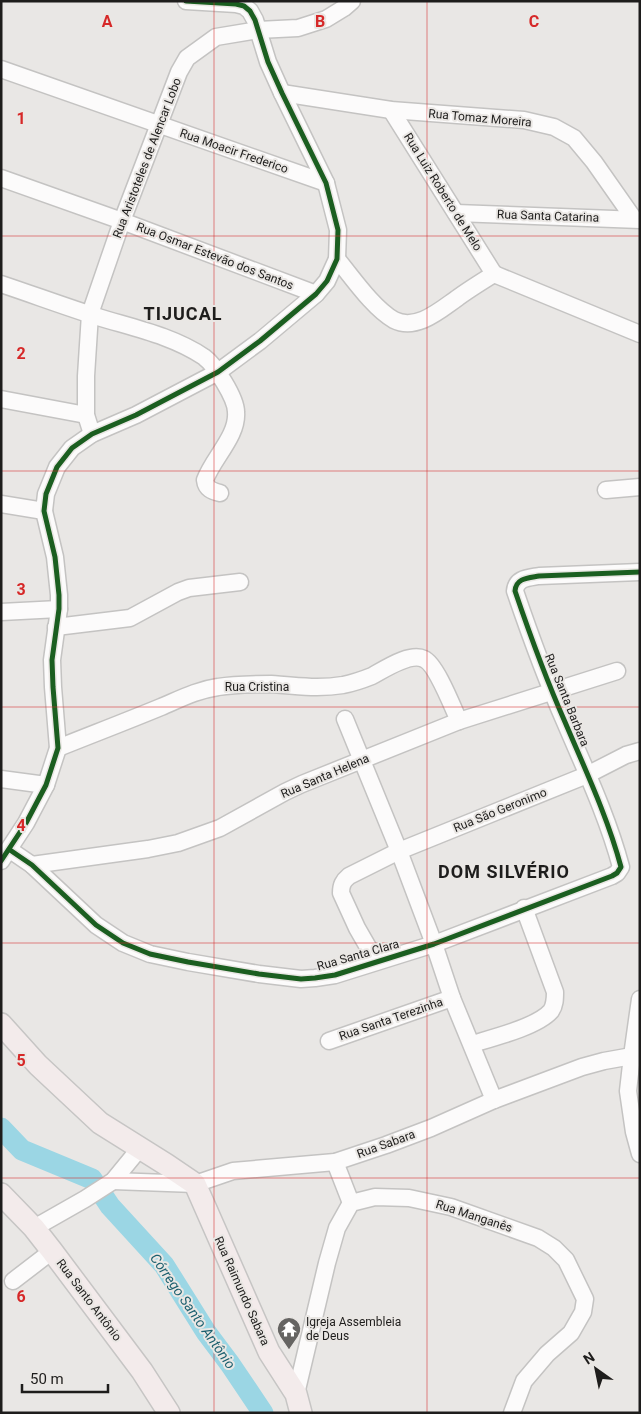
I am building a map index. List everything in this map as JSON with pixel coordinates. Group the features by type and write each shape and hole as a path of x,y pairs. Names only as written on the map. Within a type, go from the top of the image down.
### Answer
{"main road":[{"path":"1,1024 38,1066 100,1123 195,1184"},
{"name":"Rua Raimundo Sabara","path":"195,1184 269,1352 303,1407"},
{"name":"Rua Santo Antônio","path":"1,1194 34,1228 52,1251 142,1371 169,1413"}],"street":[{"path":"6,856 46,785 58,748 52,660 59,595 55,557 44,511 46,494 57,467 72,448 92,434 136,415 218,372 260,341 316,294 327,281 336,259 338,230 326,183 282,94 268,62 250,11 244,6 236,4 186,1"},
{"name":"Rua Aristoteles de Alencar Lobo","path":"92,434 86,415 86,376 90,314 122,220 179,72 187,58 216,37 258,30 298,28 326,19 352,1"},
{"name":"Rua Moacir Frederico","path":"1,69 326,183"},
{"name":"Rua Tomaz Moreira","path":"282,94 391,110 524,120 554,127 574,138 637,220"},
{"name":"Rua Luiz Roberto de Melo","path":"391,110 494,274"},
{"name":"Rua Osmar Estevão dos Santos","path":"1,178 122,220 316,294"},
{"name":"Rua Santa Catarina","path":"456,213 637,220"},
{"path":"336,259 380,310 395,320 406,323 422,321 436,314 494,274 640,334"},
{"path":"1,284 169,339 206,358 218,372 234,402 237,413 233,429 225,446 205,480 206,486 220,493"},
{"path":"1,400 86,415"},
{"path":"606,490 640,487"},
{"path":"1,504 44,511"},
{"name":"Rua Santa Barbara","path":"615,846 552,691 515,591 515,585 518,581 539,576 640,572"},
{"path":"56,627 130,618 189,588 240,582"},
{"path":"1,612 58,610"},
{"name":"Rua Cristina","path":"58,748 165,706 190,694 216,687 246,684 301,687 342,685 356,682 402,660 416,656 426,659 434,668 459,721"},
{"name":"Rua Santa Helena","path":"32,865 178,843 220,828 284,792 459,721 617,671"},
{"path":"345,719 399,851 452,998 494,1100"},
{"name":"Rua São Geronimo","path":"376,961 357,928 341,893 343,881 349,876 399,851 587,775 626,755 640,751"},
{"path":"1,778 46,785"},
{"name":"Rua Santa Clara","path":"6,856 32,865 96,925 123,943 150,954 259,974 301,979 335,975 434,944 617,873 621,867 615,846"},
{"path":"472,1044 530,1024 544,1017 552,1010 555,1003 555,992 524,908"},
{"name":"Rua Santa Terezinha","path":"329,1041 452,998"},
{"path":"640,999 634,1066 628,1091 634,1132 640,1154"},
{"name":"Rua Sabara","path":"195,1184 233,1171 335,1162 422,1131 494,1100 582,1067 604,1061 634,1066"},
{"path":"34,1228 111,1183 140,1148"},
{"path":"303,1407 327,1263 337,1228 351,1203 335,1162"},
{"path":"111,1183 195,1184"},
{"name":"Rua Manganês","path":"351,1203 375,1197 409,1198 451,1207 538,1238 554,1248 566,1260 585,1299 583,1312 571,1333 547,1354 524,1381 512,1413"},
{"path":"13,1281 52,1251"}],"waterway":[{"name":"Córrego Santo Antônio","path":"1,1128 22,1150 92,1179 110,1206 164,1265 206,1332 263,1413"}],"cycle path":[{"path":"1,861 26,823 46,785 58,748 52,660 59,595 55,557 44,511 46,494 57,467 72,448 92,434 136,415 218,372 260,341 316,294 327,281 337,259 338,230 326,183 268,62 255,20 250,11 244,6 236,4 186,1"},
{"path":"10,850 32,865 96,925 123,943 150,954 188,962 301,979 335,975 434,944 612,876 621,867 610,830 558,706 515,591 520,581 539,576 640,572"}],"place":[{"name":"Igreja Assembleia de Deus","path":"289,1350"}],"district":[{"name":"TIJUCAL","path":"183,313"},
{"name":"DOM SILVÉRIO","path":"504,871"}]}
